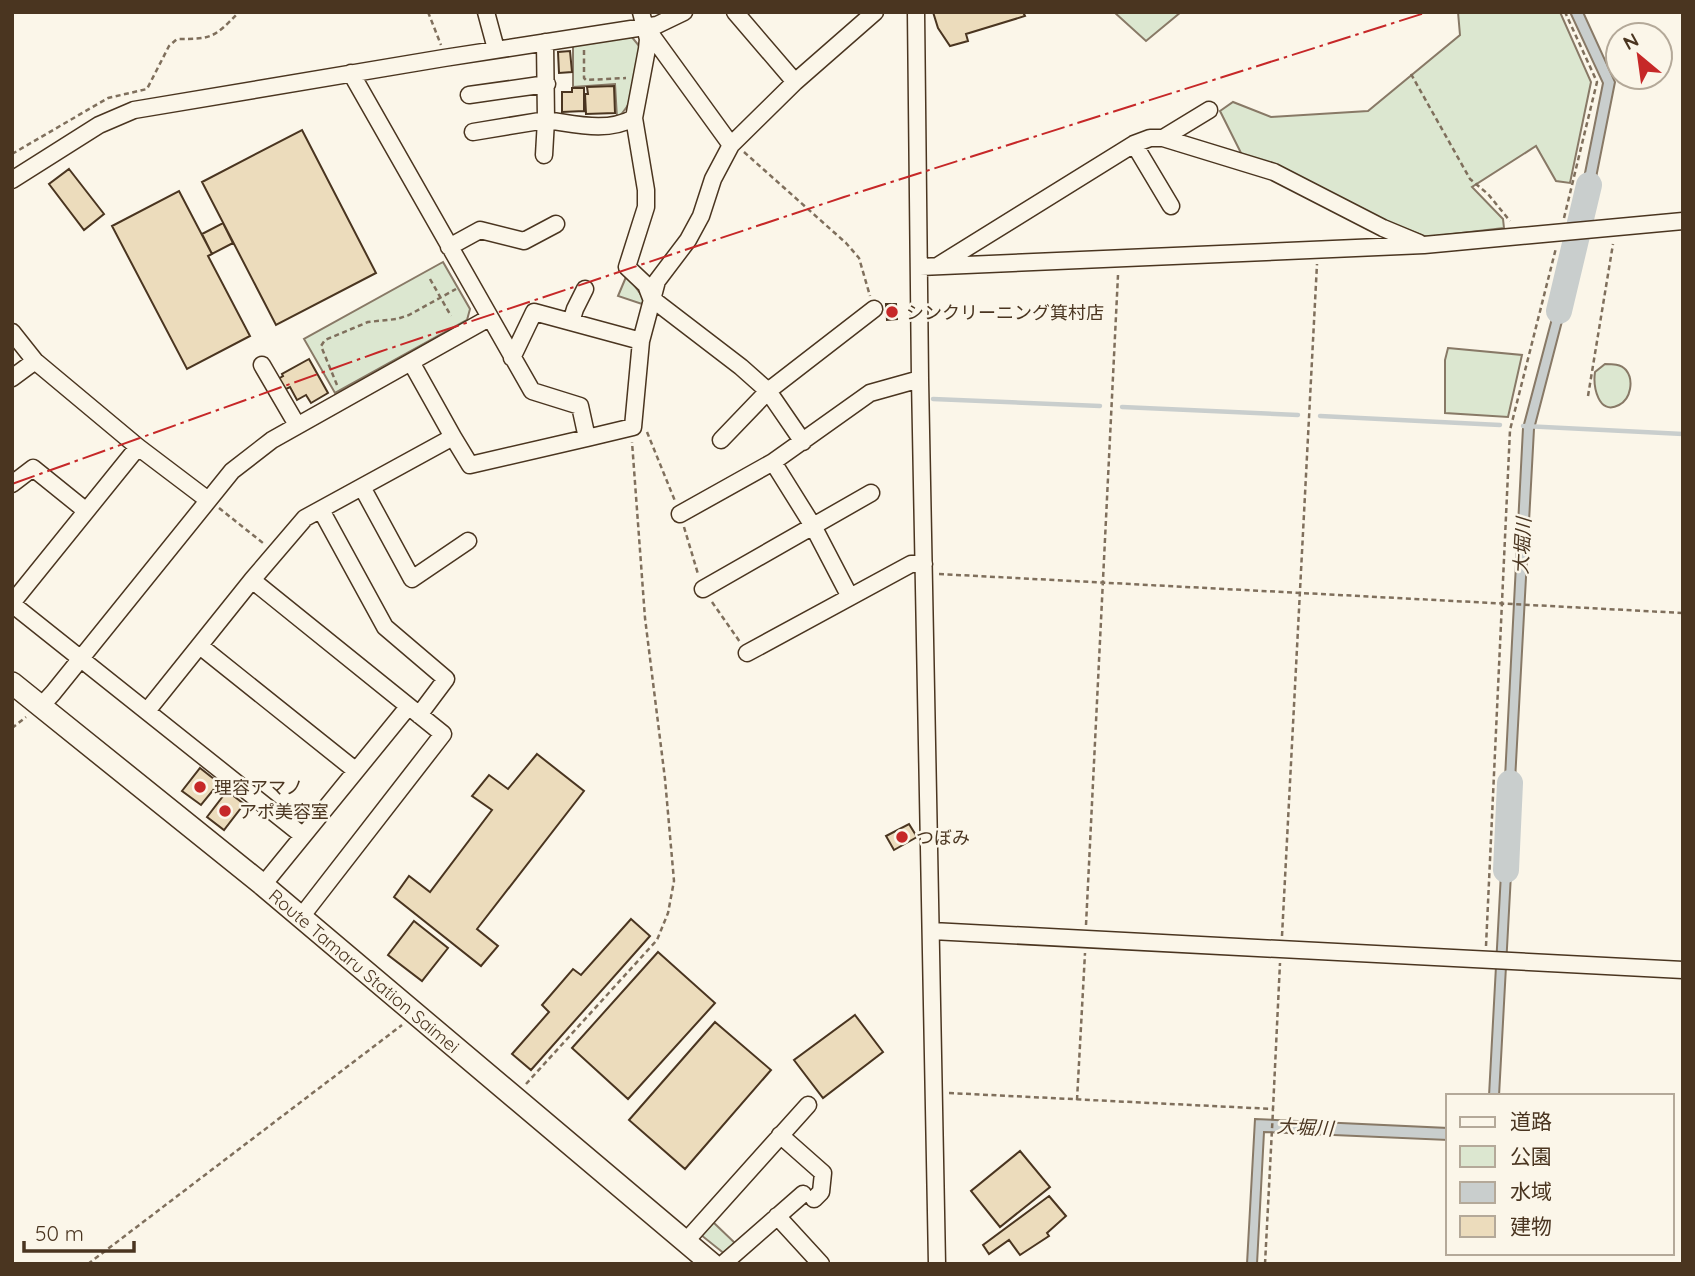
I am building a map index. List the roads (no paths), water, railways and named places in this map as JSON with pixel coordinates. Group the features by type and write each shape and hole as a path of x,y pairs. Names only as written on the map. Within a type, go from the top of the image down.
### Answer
{"main road":[{"name":"Route Tamaru Station Saimei","path":"12,683 301,916 712,1264"}],"street":[{"path":"486,12 496,50"},
{"path":"12,180 89,131 120,115 351,73 584,36 643,19 657,25 684,12"},
{"path":"735,12 795,82"},
{"path":"916,12 928,267 920,379 937,1264"},
{"path":"411,362 470,465 633,427 640,341 651,298 657,281 688,240 701,216 713,179 731,145 795,82 872,13"},
{"path":"643,19 648,49 634,118 646,190 646,207 627,267 646,285 651,298 768,391 803,442"},
{"path":"643,19 731,145"},
{"path":"544,155 547,84 545,42"},
{"path":"351,73 532,391 580,406 587,438"},
{"path":"469,95 547,84"},
{"path":"1163,138 1209,110"},
{"path":"473,132 546,120 606,128 634,118"},
{"path":"928,267 1134,144 1150,138 1163,138 1274,172 1383,229 1424,245"},
{"path":"1134,144 1171,206"},
{"path":"928,267 1424,245 1683,221"},
{"path":"449,247 480,230 524,240 556,224"},
{"path":"571,322 585,289"},
{"path":"720,440 768,391 874,309"},
{"path":"512,358 534,312 640,341"},
{"path":"41,706 232,471 298,425 489,318"},
{"path":"12,332 34,361 138,447 208,500"},
{"path":"12,378 34,361"},
{"path":"262,365 298,425"},
{"path":"680,514 773,462 870,393 920,379"},
{"path":"147,711 305,518 453,437"},
{"path":"138,447 12,603 302,835"},
{"path":"773,462 813,526 850,597"},
{"path":"12,484 33,468 85,510"},
{"path":"362,487 412,579 468,541"},
{"path":"703,589 871,493"},
{"path":"263,885 355,770 446,679 385,627 321,510"},
{"path":"747,653 911,564 925,569"},
{"path":"252,580 443,734 301,916"},
{"path":"200,646 355,770"},
{"path":"932,932 1280,956 1485,960 1683,970"},
{"path":"686,1241 808,1105"},
{"path":"723,1264 777,1216 808,1196 821,1192 823,1172 780,1135"},
{"path":"777,1216 821,1264"}],"water":[{"path":"1570,12 1583,12 1604,58 1604,91 1613,91 1588,218 1576,218 1603,83"},
{"path":"1563,277 1573,279 1534,429 1513,818 1503,817 1523,428"},
{"path":"1503,836 1513,837 1499,1094 1489,1094"},
{"path":"1255,1119 1446,1128 1446,1140 1264,1132 1257,1264 1247,1264"}],"waterway":[{"name":"大堀川","path":"1559,311 1589,185"},
{"path":"933,399 1100,406"},
{"path":"1122,407 1298,415"},
{"path":"1320,416 1500,425"},
{"path":"1523,426 1683,434"},
{"name":"大堀川","path":"1506,870 1510,783"}],"place":[{"name":"シンクリーニング箕村店","path":"892,312"},
{"name":"理容アマノ","path":"200,787"},
{"name":"アポ美容室","path":"225,811"},
{"name":"つぼみ","path":"902,837"}]}
